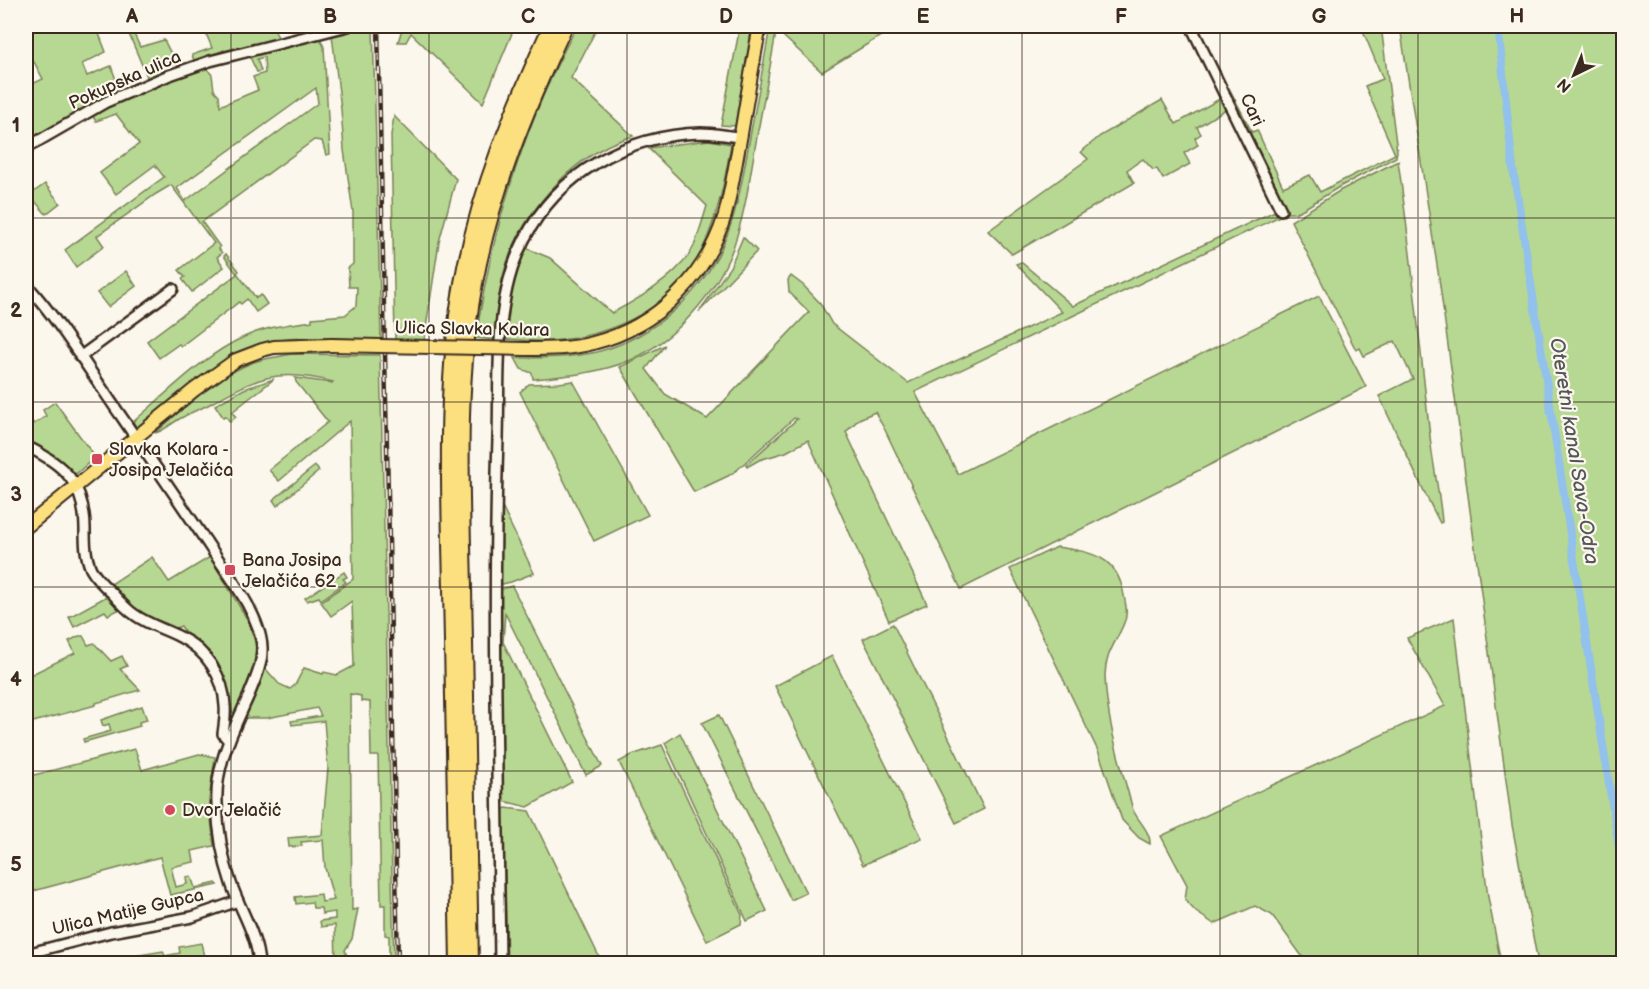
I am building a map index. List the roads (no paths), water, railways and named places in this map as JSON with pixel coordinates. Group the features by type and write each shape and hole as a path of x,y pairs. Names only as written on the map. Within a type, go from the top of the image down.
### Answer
{"highway":[{"path":"471,963 462,454 467,340 475,284 488,222 516,138 565,26"},
{"path":"541,77 555,61 574,26"},
{"path":"458,963 449,431 454,340 462,283 475,221 509,119 549,27"}],"main road":[{"name":"Ulica Slavka Kolara","path":"26,527 210,377 236,360 274,347 331,345 525,349 573,347 608,339 635,327 675,298 702,266 718,234 729,198 760,26"}],"street":[{"name":"Pokupska ulica","path":"26,148 106,102 166,76 210,62 348,26"},
{"name":"Cari","path":"1191,26 1281,210"},
{"path":"500,963 495,543 501,339 508,280 524,239 541,213 561,190 590,166 632,145 670,135 704,133 740,137"},
{"path":"26,284 136,437 249,609 260,638 261,658 251,690 229,741 221,767 216,800 222,851 238,901 255,942 259,963"},
{"path":"80,357 173,289"},
{"path":"26,446 56,463 77,487 84,507 86,553 92,570 132,614 180,637 207,658 223,692 225,713 223,734 229,741"},
{"name":"Ulica Matije Gupca","path":"26,954 111,932 192,917 238,901"}],"waterway":[{"name":"Oteretni kanal Sava-Odra","path":"1498,26 1513,168 1624,880"}],"railway":[{"path":"378,26 398,964"}],"place":[{"name":"Slavka Kolara - Josipa Jelačića","path":"97,459"},
{"name":"Bana Josipa Jelačića 62","path":"230,570"},
{"name":"Dvor Jelačić","path":"170,810"}]}
